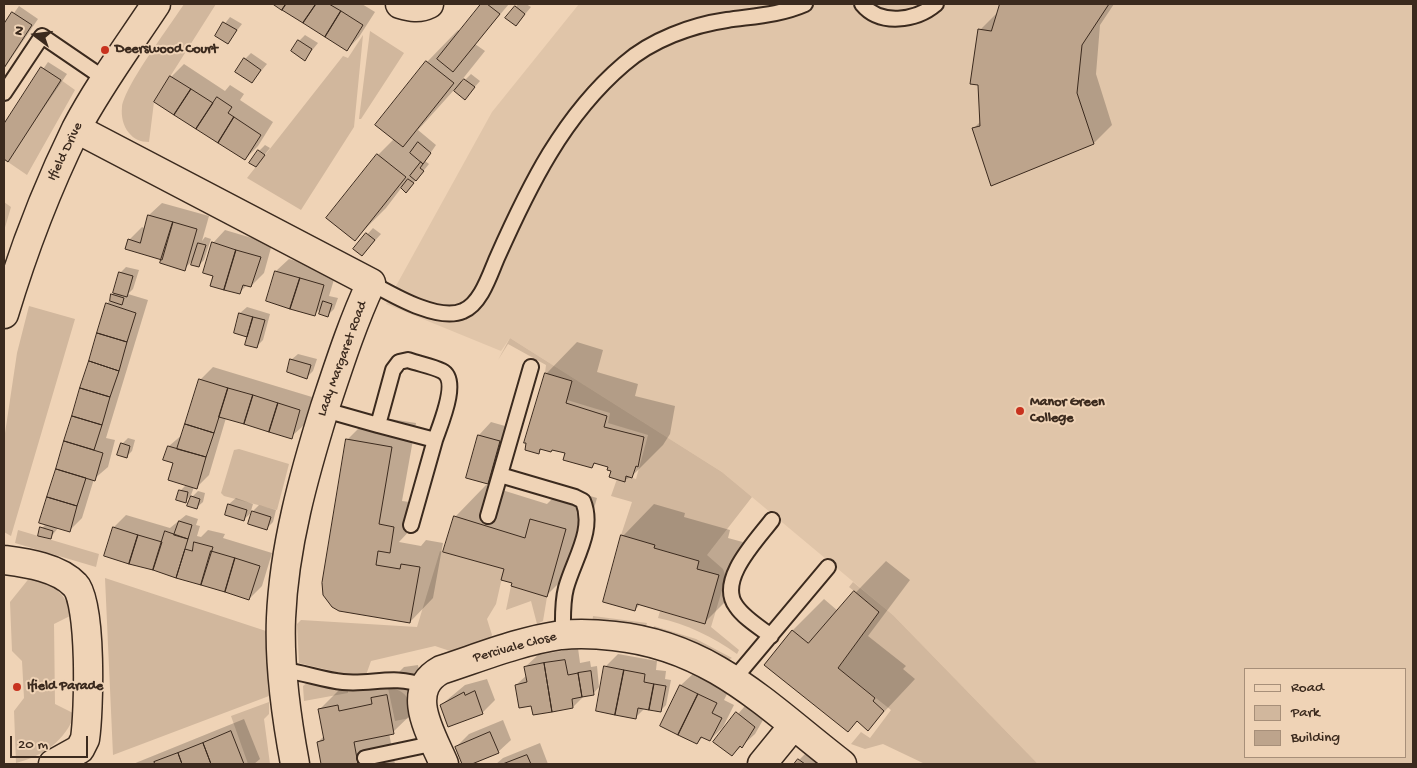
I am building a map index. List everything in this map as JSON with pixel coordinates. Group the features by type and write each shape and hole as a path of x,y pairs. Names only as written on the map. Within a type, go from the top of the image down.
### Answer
{"street":[{"path":"400,4 422,7 430,4"},
{"name":"Ifield Drive","path":"4,314 9,275 77,129 146,7"},
{"name":"Lady Margaret Road","path":"77,129 371,283 345,347 324,410 301,493 290,547 281,617 282,670 295,764"},
{"path":"4,560 29,564 65,577 76,586 84,603 88,662 85,739 80,749 53,764"},
{"name":"Percivale Close","path":"424,686 431,675 441,670 532,641 564,635 615,636 661,644 687,653 734,679 842,764"},
{"path":"424,686 421,697 423,711 440,754"},
{"path":"762,764 793,726"}],"lane":[{"path":"371,283 402,300 426,309 449,314 464,311 476,301 485,285 525,195 554,145 575,114 625,62 656,43 695,28 727,20 776,13 805,4"},
{"path":"862,4 883,17 905,19 926,12 936,4"},
{"path":"4,93 42,36 105,79"},
{"path":"378,425 393,370 399,362 408,360 443,371 450,378 451,387 411,525"},
{"path":"488,516 531,367"},
{"path":"324,410 435,440"},
{"path":"500,475 583,501 587,512 588,525 566,588 564,635"},
{"path":"771,636 740,612 731,596 733,575 738,564 772,520"},
{"path":"734,679 828,567"},
{"path":"282,670 301,672 341,682 358,683 392,679 409,680 424,686"},
{"path":"365,758 440,754"}],"shaded area":[{"name":"Manor Green College","path":"579,4 1413,4 1413,764 1038,764 893,615 722,472 510,338 501,351 386,304 492,112"}],"green space":[{"path":"184,4 216,4 154,102 149,142 140,141 131,135 124,124 122,107 125,97 139,71"},
{"path":"370,31 404,53 361,119 359,119"},
{"path":"363,35 354,127 301,210 247,178 343,56 348,58"},
{"path":"61,80 75,90 27,175 8,162"},
{"path":"4,202 11,207 4,231"},
{"path":"29,306 75,319 11,536 4,532 4,440 17,353"},
{"path":"510,338 722,472 752,497 707,555 723,569 726,577 711,627 739,650 737,654 699,632 658,618 660,611 705,624 697,569 699,561 654,548 654,545 621,535 632,502 611,496 617,479 625,482 626,476 636,479 648,435 608,423 610,413 567,400 572,381 545,373 546,365 508,344 498,360"},
{"path":"239,449 289,464 277,510 224,496 221,493 234,450"},
{"path":"18,530 99,554 96,567 15,543"},
{"path":"440,551 504,569 496,604 487,619 492,635 485,646 456,653 435,646 371,661 366,675 353,676 299,663 297,624 301,620 417,627"},
{"path":"31,576 46,582 57,590 66,601 72,615 54,624 55,704 75,714 71,724 52,746 44,752 16,763 14,711 24,698 22,661 12,651 10,602"},
{"path":"105,578 266,631 269,696 113,755"},
{"path":"853,582 893,615 1038,764 925,764 883,744 865,749 851,744 861,732 870,738 891,710 838,668 879,612 849,587"},
{"path":"511,586 547,597 543,621 537,624 531,601 506,610"},
{"path":"593,616 647,623 645,629 592,624"},
{"path":"654,626 696,639 732,658 725,661 653,631"},
{"path":"308,682 348,690 348,693 304,701 303,686"},
{"path":"388,688 404,693 415,717 395,721"},
{"path":"269,702 269,714 264,719 270,764 248,764 231,716"}],"building":[{"path":"273,4 286,4 282,10"},
{"path":"286,4 316,4 303,23 282,10"},
{"path":"316,4 329,4 341,11 325,37 303,23"},
{"path":"481,4 487,4 500,14 453,72 437,59"},
{"path":"1000,4 1109,4 1082,45 1077,93 1094,144 991,186 972,128 980,126 978,85 970,84 978,29 991,31"},
{"path":"515,6 525,14 516,26 505,18"},
{"path":"341,11 363,25 347,51 325,37"},
{"path":"12,12 32,25 4,68 4,24"},
{"path":"223,22 237,30 228,44 215,36"},
{"path":"298,40 312,49 305,61 291,51"},
{"path":"244,58 261,70 252,83 235,72"},
{"path":"426,61 454,83 403,147 375,125"},
{"path":"41,67 61,80 8,162 4,159 4,124"},
{"path":"170,76 191,89 174,115 154,102"},
{"path":"464,79 475,87 465,100 454,91"},
{"path":"191,89 213,103 196,129 174,115"},
{"path":"217,97 232,107 228,113 234,117 218,143 196,129"},
{"path":"234,117 261,135 245,160 218,143"},
{"path":"418,142 431,153 423,164 410,153"},
{"path":"258,150 265,155 256,167 249,163"},
{"path":"377,154 406,177 355,241 326,218"},
{"path":"421,162 423,164 420,168 424,171 416,181 410,176"},
{"path":"408,179 414,183 406,193 401,188"},
{"path":"148,215 173,222 162,260 125,249 128,239 140,243"},
{"path":"173,222 197,229 185,271 160,263"},
{"path":"366,233 375,240 362,256 353,249"},
{"path":"212,242 236,250 224,290 210,286 213,276 203,273"},
{"path":"198,243 206,245 199,267 191,265"},
{"path":"236,250 261,257 251,287 243,285 240,294 224,290"},
{"path":"275,271 300,278 290,309 266,301"},
{"path":"119,272 133,276 127,297 113,293"},
{"path":"300,278 324,285 315,316 290,309"},
{"path":"111,294 124,298 122,305 110,301"},
{"path":"323,301 332,304 328,317 319,314"},
{"path":"106,303 136,313 127,342 97,333"},
{"path":"239,313 253,317 247,337 234,333"},
{"path":"253,317 265,320 257,348 245,345"},
{"path":"97,333 127,342 119,371 89,361"},
{"path":"290,359 311,365 307,379 287,372"},
{"path":"89,361 119,371 110,397 80,388"},
{"path":"545,373 572,381 566,403 607,416 604,427 644,437 638,467 636,466 632,478 626,476 625,482 609,477 611,471 607,470 608,467 594,463 592,468 563,460 565,453 540,449 539,454 525,450 526,443 524,443"},
{"path":"199,379 228,388 214,433 185,424"},
{"path":"80,388 110,397 102,425 72,416"},
{"path":"228,388 253,395 244,424 219,417"},
{"path":"253,395 278,403 269,432 244,424"},
{"path":"278,403 300,410 292,439 269,432"},
{"path":"72,416 102,425 94,450 64,441"},
{"path":"185,424 214,433 206,457 177,449"},
{"path":"478,435 500,441 488,484 466,478"},
{"path":"346,439 392,447 379,524 394,527 390,553 378,551 376,565 400,569 401,564 420,567 410,623 339,611 332,607 323,595 322,583"},
{"path":"64,441 103,453 95,481 56,469"},
{"path":"121,443 130,446 127,458 117,455"},
{"path":"168,446 206,457 197,489 168,480 173,463 163,460"},
{"path":"56,469 86,478 77,506 47,497"},
{"path":"179,490 188,492 186,503 176,500"},
{"path":"191,496 200,499 197,509 187,506"},
{"path":"47,497 77,506 70,532 39,523"},
{"path":"228,504 247,510 244,521 225,515"},
{"path":"252,511 271,517 267,530 248,524"},
{"path":"454,516 525,538 530,519 566,529 547,597 511,586 512,583 501,580 504,569 443,552"},
{"path":"179,521 192,525 188,539 174,535"},
{"path":"40,527 53,531 51,539 38,536"},
{"path":"113,527 138,535 129,564 104,556"},
{"path":"165,531 188,539 176,578 153,570"},
{"path":"138,535 162,542 153,570 129,564"},
{"path":"621,535 655,545 654,548 699,561 697,569 719,575 705,624 637,604 635,611 603,602"},
{"path":"194,542 213,547 201,585 176,578 185,549 192,551"},
{"path":"211,551 235,558 225,592 201,585"},
{"path":"235,558 260,566 249,600 225,592"},
{"path":"854,591 879,612 838,668 875,698 873,701 884,711 868,731 857,721 848,732 764,665 792,630 808,643"},
{"path":"565,660 568,675 578,673 582,697 572,699 573,708 552,712 544,663"},
{"path":"544,663 552,712 533,715 531,706 519,708 515,685 527,682 524,667"},
{"path":"604,666 624,670 615,715 596,711"},
{"path":"624,670 645,674 644,682 654,684 649,710 638,708 636,719 615,715"},
{"path":"591,671 594,695 582,697 578,673"},
{"path":"654,684 666,686 661,712 649,710"},
{"path":"680,685 698,694 678,735 660,726"},
{"path":"475,691 483,714 448,727 440,705 464,692 465,695"},
{"path":"698,694 717,703 712,713 722,718 710,741 701,737 697,744 678,735"},
{"path":"387,695 394,734 354,742 358,764 321,764 317,742 324,740 318,709 338,705 339,711 372,704 371,698"},
{"path":"736,712 755,727 742,748 740,746 732,756 713,742"},
{"path":"231,731 244,764 211,764 203,743"},
{"path":"490,732 499,753 472,764 462,764 455,747"},
{"path":"203,743 211,764 182,764 178,753"},
{"path":"178,753 182,764 155,764 154,762"},
{"path":"527,755 531,764 503,764"},
{"path":"798,759 805,764 794,764"}],"place":[{"name":"Deerswood Court","path":"105,50"},
{"name":"Manor Green College","path":"1020,411"},
{"name":"Ifield Parade","path":"17,687"}]}
